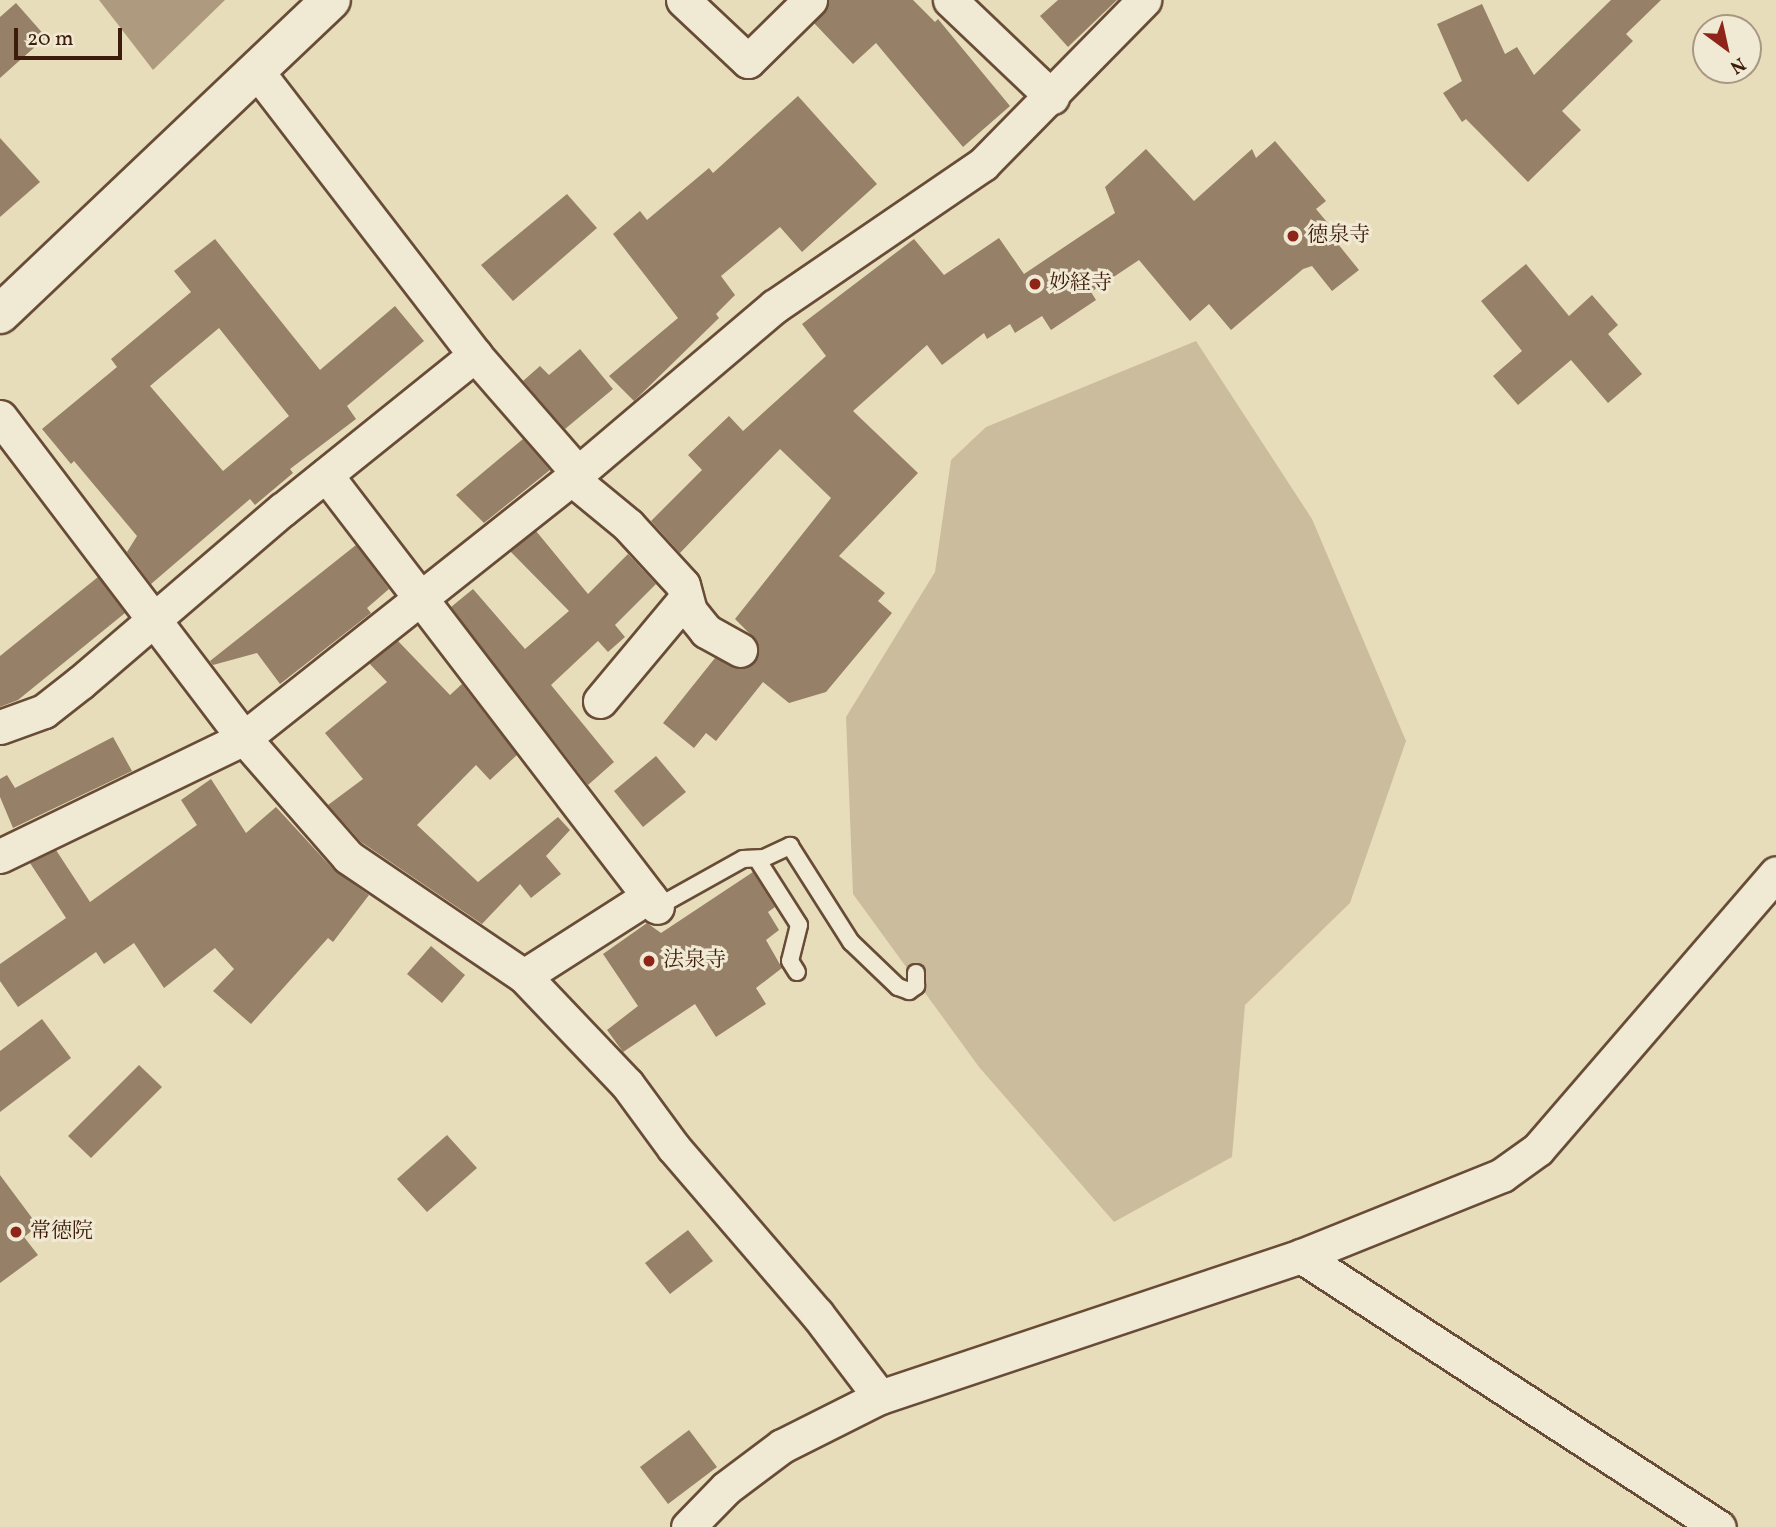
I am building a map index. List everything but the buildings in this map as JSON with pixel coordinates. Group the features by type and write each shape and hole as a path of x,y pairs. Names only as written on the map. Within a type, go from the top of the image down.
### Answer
{"street":[{"path":"0,314 255,69 331,0"},
{"path":"683,0 748,61 810,0"},
{"path":"950,0 1052,97"},
{"path":"0,856 244,737 574,475 775,306 983,164 1052,97 1144,0"},
{"path":"255,69 475,355 574,475 628,525 683,585 690,611 706,631 740,650"},
{"path":"0,727 44,711 326,475 475,355"},
{"path":"0,417 156,617 244,737 348,858 524,976 627,1084 674,1148 817,1314 880,1397"},
{"path":"326,475 653,901 524,976"},
{"path":"600,701 686,598"},
{"path":"688,1527 726,1488 782,1446 880,1397 1301,1256 1502,1175 1538,1149 1776,873"},
{"path":"1301,1256 1719,1527"}],"lane":[{"path":"653,901 743,859 757,859 790,846 851,942 898,987 909,991 916,986 916,973"},
{"path":"757,859 799,925 790,961 796,972"}],"shaded area":[{"path":"99,0 225,0 153,70"},
{"path":"1196,341 1312,519 1406,741 1350,903 1245,1005 1232,1157 1114,1222 979,1067 853,894 846,717 935,572 951,460 986,427"}],"place":[{"name":"徳泉寺","path":"1293,236"},
{"name":"妙経寺","path":"1035,284"},
{"name":"法泉寺","path":"649,961"},
{"name":"常徳院","path":"16,1232"}]}
